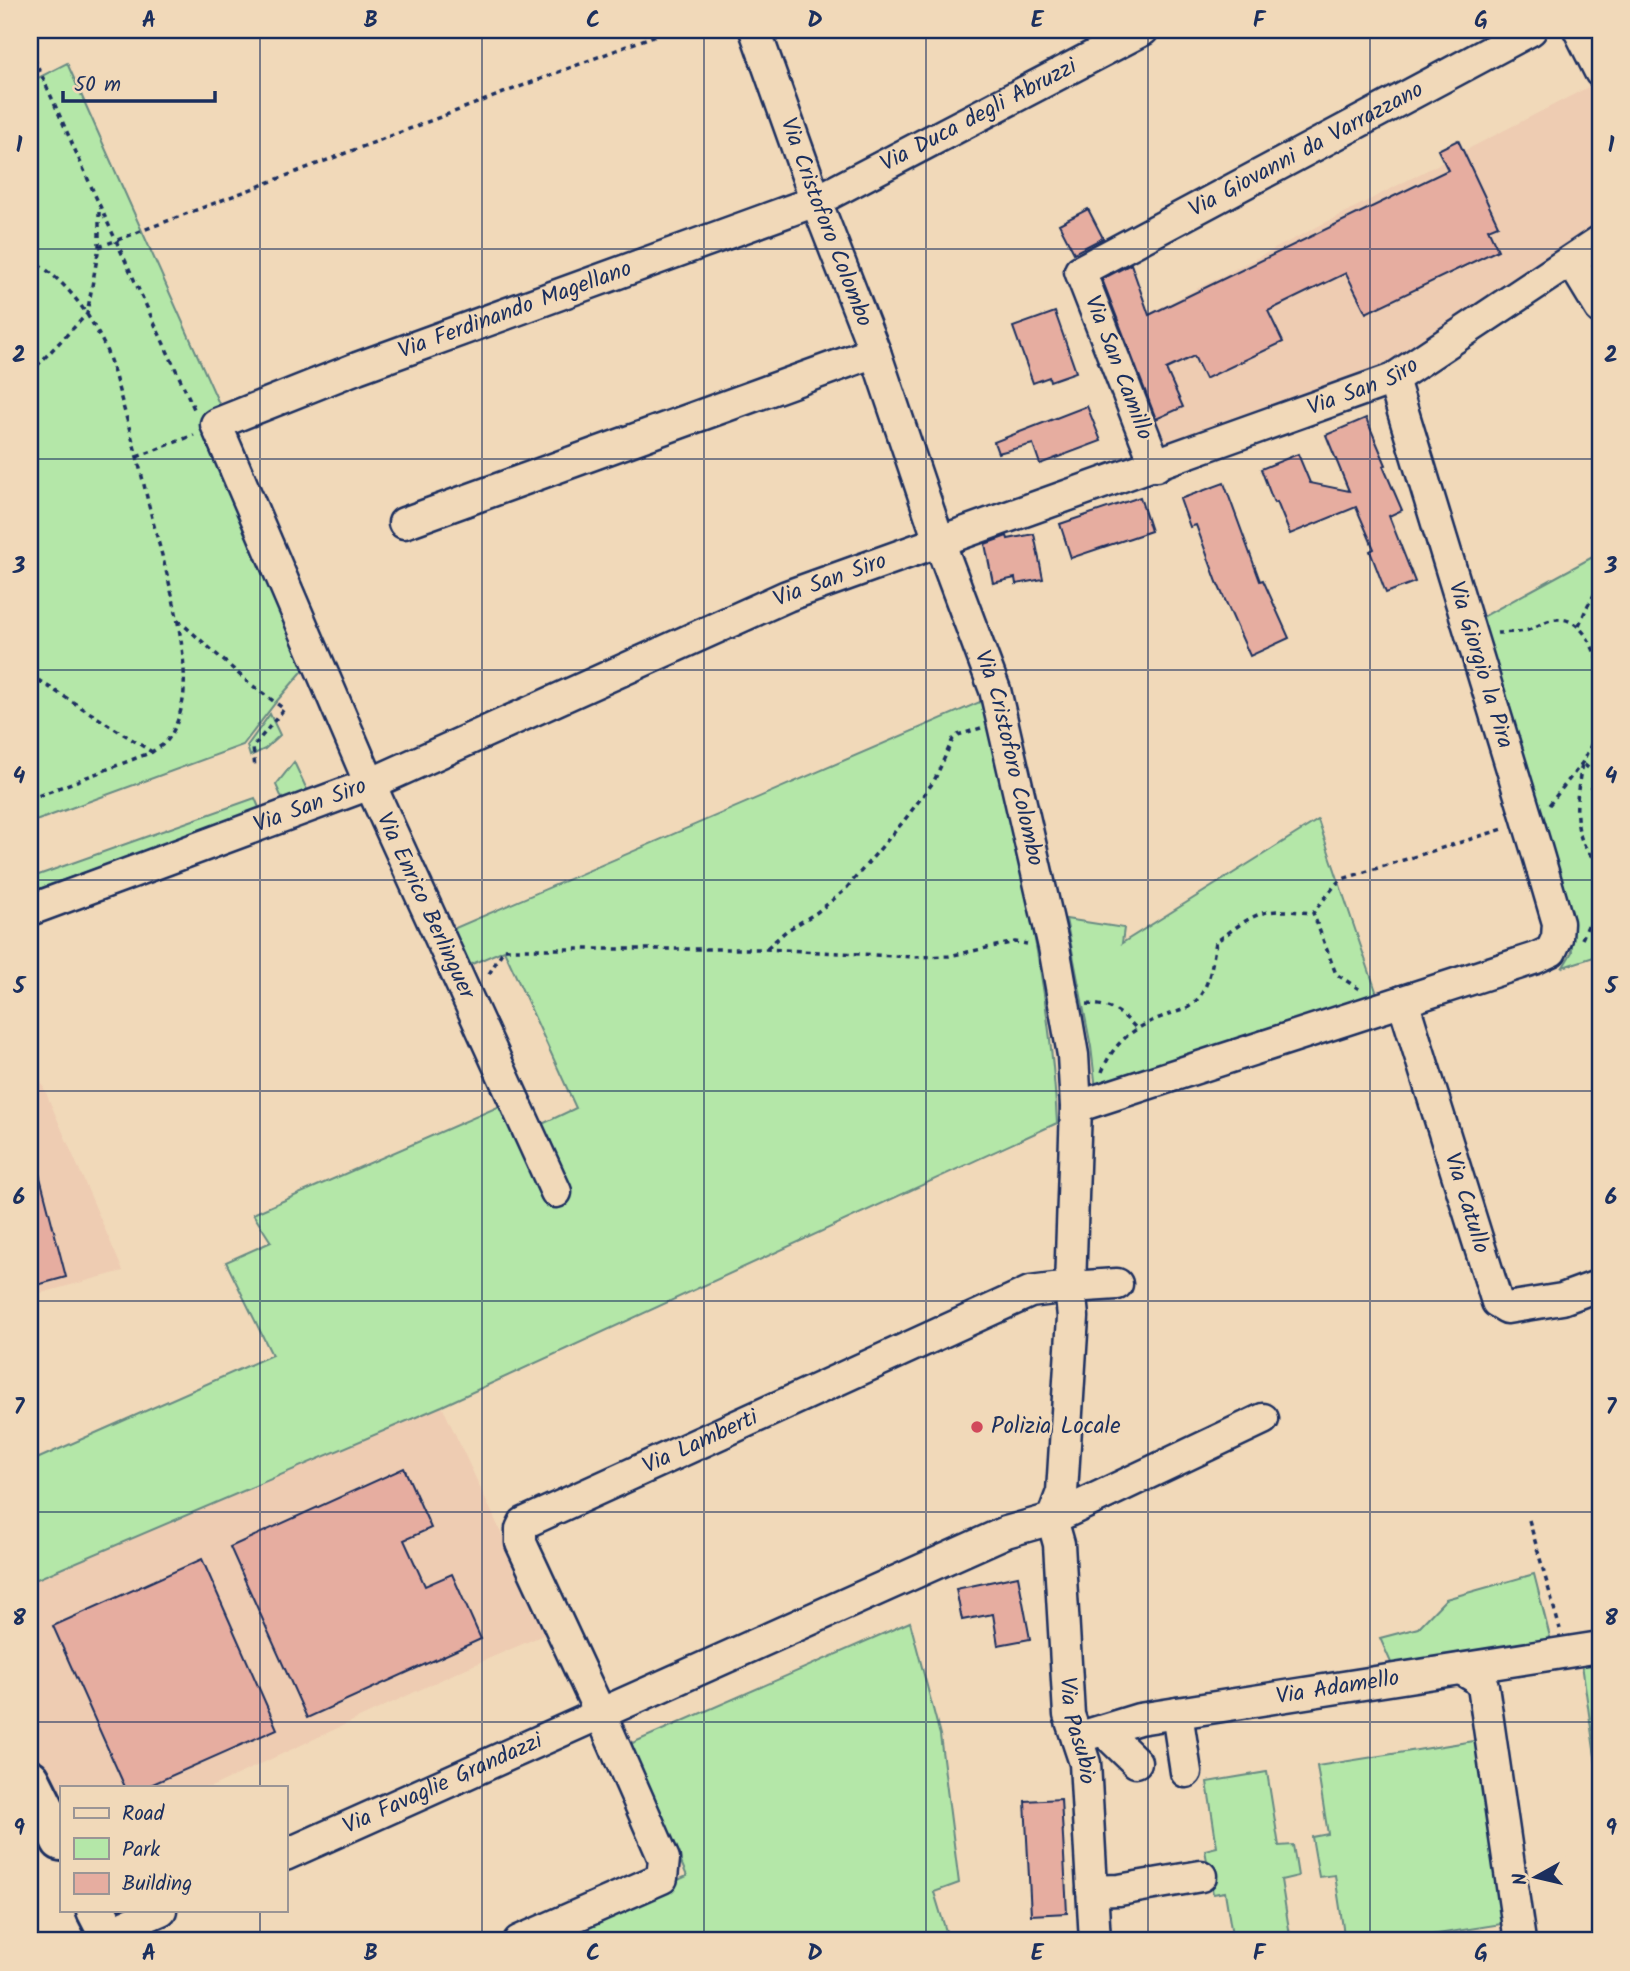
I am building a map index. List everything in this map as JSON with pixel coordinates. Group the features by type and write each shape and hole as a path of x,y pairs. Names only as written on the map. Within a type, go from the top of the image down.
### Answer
{"main road":[{"path":"30,1779 60,1839"}],"street":[{"name":"Via Cristoforo Colombo","path":"755,30 816,201 875,352 939,541 995,690 1054,947 1084,1104 1070,1287 1073,1317 1062,1492 1052,1519"},
{"name":"Via Duca degli Abruzzi","path":"816,201 1143,30"},
{"name":"Via Giovanni da Varrazzano","path":"1080,271 1531,30"},
{"path":"1579,30 1600,72"},
{"name":"Via Ferdinando Magellano","path":"210,427 357,368 816,201"},
{"name":"Via San Siro","path":"30,911 370,784 787,596 1393,379 1600,241"},
{"path":"1572,261 1600,308"},
{"name":"Via San Camillo","path":"1080,271 1156,466"},
{"path":"404,523 875,352"},
{"name":"Via Giorgio la Pira","path":"1393,379 1558,923 1557,938 1551,951"},
{"name":"Via Enrico Berlinguer","path":"210,427 556,1192"},
{"path":"1084,1104 1396,1004 1551,951"},
{"name":"Via Catullo","path":"1396,1004 1497,1303 1507,1308 1562,1299 1600,1285"},
{"path":"1070,1287 1116,1284"},
{"name":"Via Lamberti","path":"601,1715 521,1543 524,1523 1030,1293 1070,1287"},
{"name":"Via Favaglie Grandazzi","path":"287,1854 1006,1532 1052,1519 1264,1419"},
{"name":"Via Pasubio","path":"1052,1519 1059,1544 1069,1715 1091,1735 1085,1763 1095,1941"},
{"name":"Via Adamello","path":"1091,1735 1139,1719 1600,1647"},
{"path":"1461,1669 1483,1686 1520,1941"},
{"path":"1177,1713 1185,1772"},
{"path":"519,1941 662,1878 664,1859 601,1715"},
{"path":"1091,1735 1136,1762"},
{"path":"1092,1891 1119,1890 1201,1876"},
{"path":"105,1928 155,1912"}],"path":[{"path":"99,247 669,30"},
{"path":"30,49 116,240 210,427 137,457"},
{"path":"30,373 87,314 99,247 99,204"},
{"path":"30,259 50,271 64,285 87,314 102,339 137,457 177,619 184,690 178,721 166,742 152,752 30,799"},
{"path":"1579,625 1600,585"},
{"path":"1471,635 1528,631 1551,620 1564,618 1579,625 1596,654 1600,668"},
{"path":"177,619 248,683 284,709 253,747 255,769"},
{"path":"30,676 152,752"},
{"path":"765,949 844,891 934,781 953,739 1002,720"},
{"path":"1313,913 1339,880 1538,818 1582,763 1600,727"},
{"path":"1582,763 1596,774"},
{"path":"1551,951 1572,952 1584,936 1597,893 1600,864 1584,845 1576,816 1582,763"},
{"path":"1600,769 1592,784 1592,795 1600,811"},
{"path":"1084,1104 1117,1044 1136,1028 1190,1006 1203,990 1216,942 1243,923 1264,913 1313,913"},
{"path":"1313,913 1335,974 1353,987 1396,1004"},
{"path":"489,974 504,949 765,949 925,957 949,956 1015,942 1054,947"},
{"path":"1065,1003 1104,1005 1122,1013 1136,1028"},
{"path":"1529,1520 1567,1652"}],"shaded area":[{"path":"1600,81 1600,232 1389,375 1160,456 1111,333"},
{"path":"30,1056 123,1271 30,1296"},
{"path":"442,1406 548,1633 213,1786 60,1786 60,1814 30,1754 30,1582"}],"green space":[{"path":"67,63 221,408 307,666 243,745 30,823 30,82"},
{"path":"1600,553 1600,955 1563,967 1572,952 1571,931 1477,620"},
{"path":"982,701 990,725 1041,972 1054,1073 1057,1123 442,1406 30,1582 30,1462 272,1355 226,1262 271,1242 253,1214 500,1106 544,1202 571,1192 542,1124 576,1108 504,950 470,965 453,929"},
{"path":"270,714 280,735 265,749 250,756 247,746"},
{"path":"294,762 309,794 285,805 276,785"},
{"path":"255,798 260,810 30,892 30,878"},
{"path":"1318,820 1378,997 1096,1089 1091,1047 1066,919 1124,928 1122,943"},
{"path":"1534,1574 1551,1641 1392,1665 1380,1638 1418,1628 1446,1599"},
{"path":"910,1622 940,1735 959,1883 934,1892 949,1941 543,1941 687,1876 630,1744"},
{"path":"1600,1647 1600,1792 1580,1650"},
{"path":"1480,1740 1508,1923 1393,1941 1345,1941 1335,1875 1319,1877 1312,1837 1328,1834 1317,1766"},
{"path":"1267,1772 1279,1846 1293,1845 1298,1876 1281,1880 1291,1941 1233,1941 1225,1892 1213,1894 1205,1850 1217,1847 1207,1782"}],"building":[{"path":"1458,140 1498,225 1488,229 1498,250 1366,313 1346,273 1268,311 1283,342 1205,379 1194,356 1166,369 1183,407 1156,419 1102,279 1131,264 1149,315 1448,170 1438,150"},
{"path":"1088,209 1103,238 1074,253 1059,224"},
{"path":"1055,312 1076,372 1050,381 1049,377 1033,383 1013,327"},
{"path":"1087,406 1101,441 1040,464 1033,444 998,453 994,442"},
{"path":"1366,418 1402,510 1389,516 1415,582 1386,593 1370,551 1374,549 1356,507 1290,534 1261,469 1298,454 1310,483 1349,491 1326,435"},
{"path":"1224,483 1260,581 1263,580 1289,638 1250,656 1217,582 1196,525 1190,527 1180,499"},
{"path":"1140,497 1151,531 1071,558 1060,524"},
{"path":"1034,534 1043,579 1016,584 1015,578 993,583 985,544 1007,536 1008,539"},
{"path":"35,1158 66,1277 30,1287 30,1159"},
{"path":"404,1468 431,1528 404,1540 425,1586 452,1574 481,1639 307,1718 230,1547"},
{"path":"202,1559 277,1729 148,1786 125,1786 53,1626"},
{"path":"1018,1576 1030,1639 998,1645 993,1614 962,1620 956,1589"},
{"path":"1061,1799 1067,1913 1031,1915 1025,1801"}],"place":[{"name":"Polizia Locale","path":"977,1427"}]}
